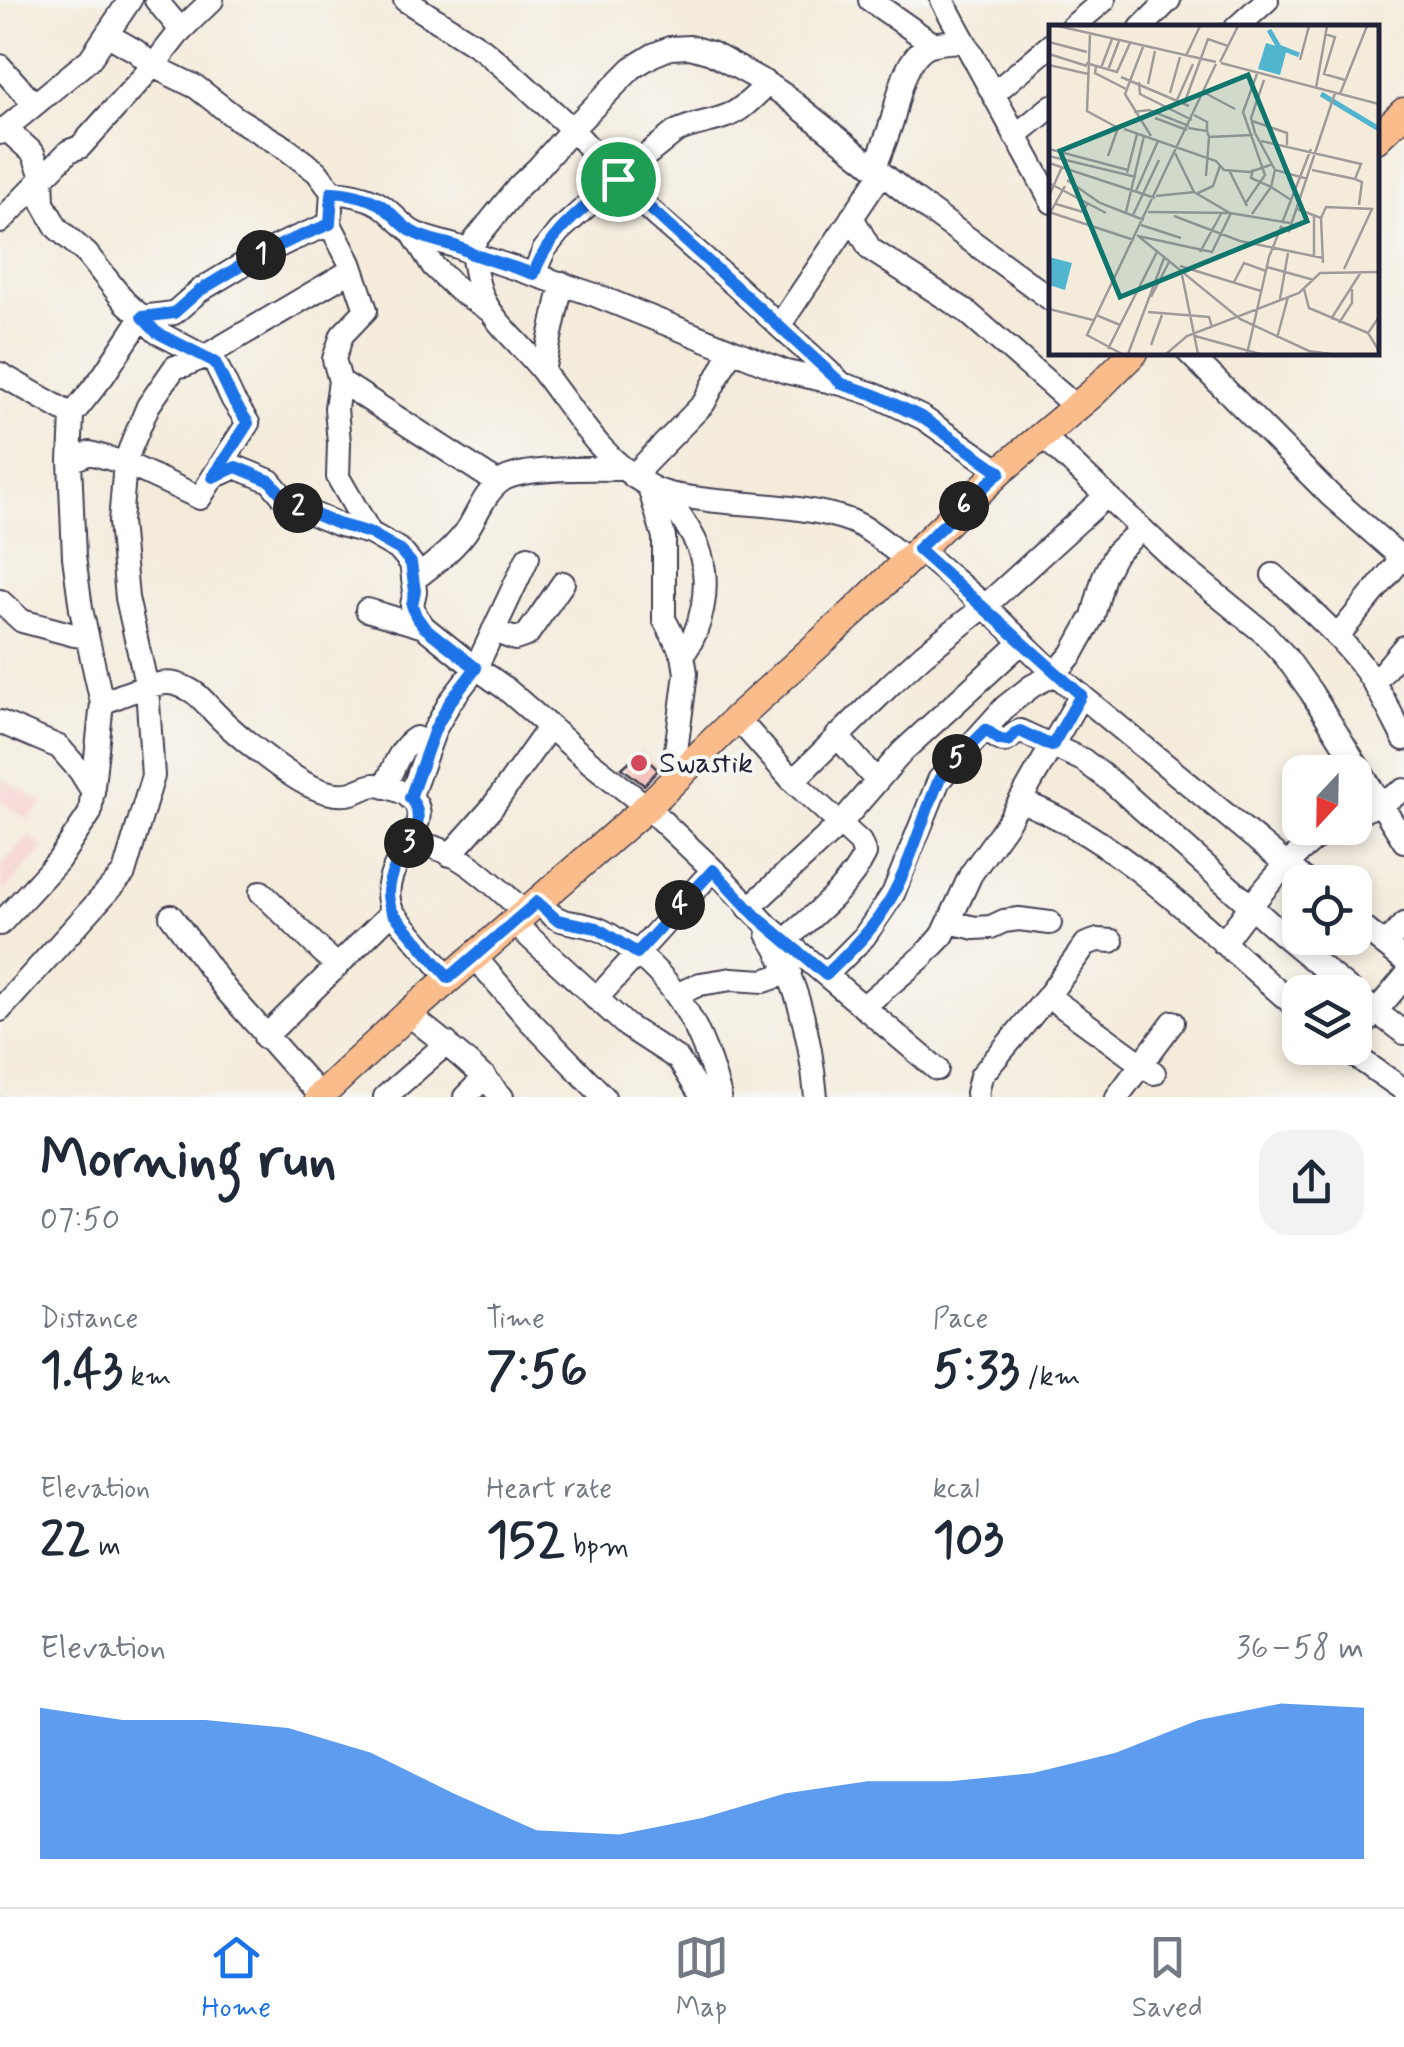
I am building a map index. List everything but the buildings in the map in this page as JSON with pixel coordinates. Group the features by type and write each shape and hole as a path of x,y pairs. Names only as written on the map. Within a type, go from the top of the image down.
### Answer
{"main road":[{"path":"1379,136 1404,112"},
{"path":"320,1096 647,806 1000,472 1130,355"}],"street":[{"path":"70,460 90,453 126,464 200,498 248,423 215,362 156,332 125,302 87,254 56,228 43,202 42,176 34,153 2,131 90,60 130,0"},
{"path":"156,0 181,30"},
{"path":"0,222 69,150 80,147 154,66 181,30 212,0"},
{"path":"404,0 482,49 842,384"},
{"path":"870,0 933,44"},
{"path":"942,0 1049,192"},
{"path":"1075,25 1104,0"},
{"path":"1144,25 1169,0"},
{"path":"1239,25 1267,0"},
{"path":"108,36 196,87 236,118 284,147 316,172 332,192 330,224 366,310 342,336 334,359 340,381 336,408 338,477 370,533"},
{"path":"779,326 879,170 903,80 915,58 933,44 964,40"},
{"path":"470,252 519,186 632,68 670,48 690,47 711,53 768,84 974,246 1049,298"},
{"path":"993,94 1049,47"},
{"path":"0,66 34,104"},
{"path":"534,274 551,240 674,133 739,110 768,84"},
{"path":"1015,136 1049,108"},
{"path":"332,192 352,194 378,204 411,231 436,242 562,284 786,372 873,394 923,418 1000,472"},
{"path":"852,217 870,250 966,311 1076,407"},
{"path":"0,924 58,861 90,813 93,792 102,703 74,557 72,416 142,317 174,313 199,291 252,259 330,224"},
{"path":"411,231 433,266 457,289 492,312"},
{"path":"470,252 482,298 492,312 543,371 589,435 643,481 695,542 703,572 702,616 683,655"},
{"path":"0,1010 124,873 154,776 148,688 127,598 120,522 126,464 148,406 175,366 204,356 352,270"},
{"path":"543,371 562,284"},
{"path":"643,481 704,403 731,351"},
{"path":"1191,355 1331,496 1403,559 1337,637"},
{"path":"0,374 72,416"},
{"path":"340,381 498,483"},
{"path":"1042,436 1179,564 1264,633 1286,657 1404,840"},
{"path":"213,477 236,467 270,481 290,504 370,533 400,550 411,563 415,591 412,605 424,627 506,688 590,763 647,806 753,912 937,1070"},
{"path":"413,580 455,544 498,483 512,475 532,472 643,481 854,522 913,555 984,606 1055,674 1287,865 1310,845"},
{"path":"643,481 664,537 664,618 683,655 685,690 672,782"},
{"path":"793,781 924,654 984,606 1106,496"},
{"path":"826,975 881,915 904,870 939,780 1018,696 1055,674 1072,654 1093,616 1104,576 1116,553 1141,529"},
{"path":"410,798 450,702 476,668 528,557"},
{"path":"1273,575 1337,637 1374,682 1404,739"},
{"path":"493,631 515,639 527,635 563,583"},
{"path":"0,601 22,621 87,637"},
{"path":"366,610 424,627"},
{"path":"753,912 840,824 903,752 1022,642"},
{"path":"1374,682 1404,647"},
{"path":"102,703 170,682 191,690 240,735 312,788 350,794 374,786 385,787 410,798 419,808 419,819 392,872 387,902 449,978"},
{"path":"862,1007 935,944 950,922 962,890 1020,801 1081,695"},
{"path":"738,718 793,781 860,842 864,854 846,884 786,940"},
{"path":"0,722 58,747 93,792"},
{"path":"450,855 491,808 550,726"},
{"path":"986,730 1005,742 1020,731 1083,760 1332,975"},
{"path":"837,736 876,780"},
{"path":"385,787 406,746 416,738 430,744"},
{"path":"1372,807 1404,790"},
{"path":"1020,801 1096,839 1282,995"},
{"path":"408,846 438,848 478,872 525,912 596,999 626,1026 678,1059 702,1097"},
{"path":"596,999 713,870"},
{"path":"1222,943 1282,871"},
{"path":"261,892 337,966"},
{"path":"266,1037 392,912"},
{"path":"525,912 597,928 649,962 678,994 704,1044 720,1097"},
{"path":"753,912 790,972 805,1029 816,1097"},
{"path":"171,916 226,990 320,1096"},
{"path":"950,922 974,928 1019,919 1050,923"},
{"path":"1385,945 1404,924"},
{"path":"1372,935 1404,960"},
{"path":"966,1097 980,1087 1086,944 1112,941"},
{"path":"474,956 604,1097"},
{"path":"678,994 700,984 732,979 764,981 790,972"},
{"path":"1372,1015 1404,978"},
{"path":"1048,996 1147,1068"},
{"path":"1372,1009 1404,1033"},
{"path":"408,1014 447,1043 502,1097"},
{"path":"1117,1097 1147,1068 1173,1022"},
{"path":"385,1097 447,1043"},
{"path":"1369,1065 1404,1090"},
{"path":"465,1097 485,1077"}],"shaded area":[{"path":"0,777 45,803 28,819 0,802"},
{"path":"29,835 44,848 2,894 0,867"}],"place":[{"name":"Swastik","path":"639,763"}],"route":[{"path":"618,179 842,384 923,418 1000,472 918,549 1081,695 1052,746 1020,731 1005,742 986,730 948,768 939,780 904,870 881,915 826,975 756,916 713,870 637,953 597,928 557,920 537,902 449,978 387,902 392,872 419,819 419,808 410,798 435,729 476,668 424,627 416,616 411,563 400,550 370,533 290,504 270,481 236,467 213,477 248,423 215,362 156,332 142,317 174,313 199,291 252,259 330,224 332,192 352,194 378,204 411,231 436,242 534,274 551,240 618,179"}]}
